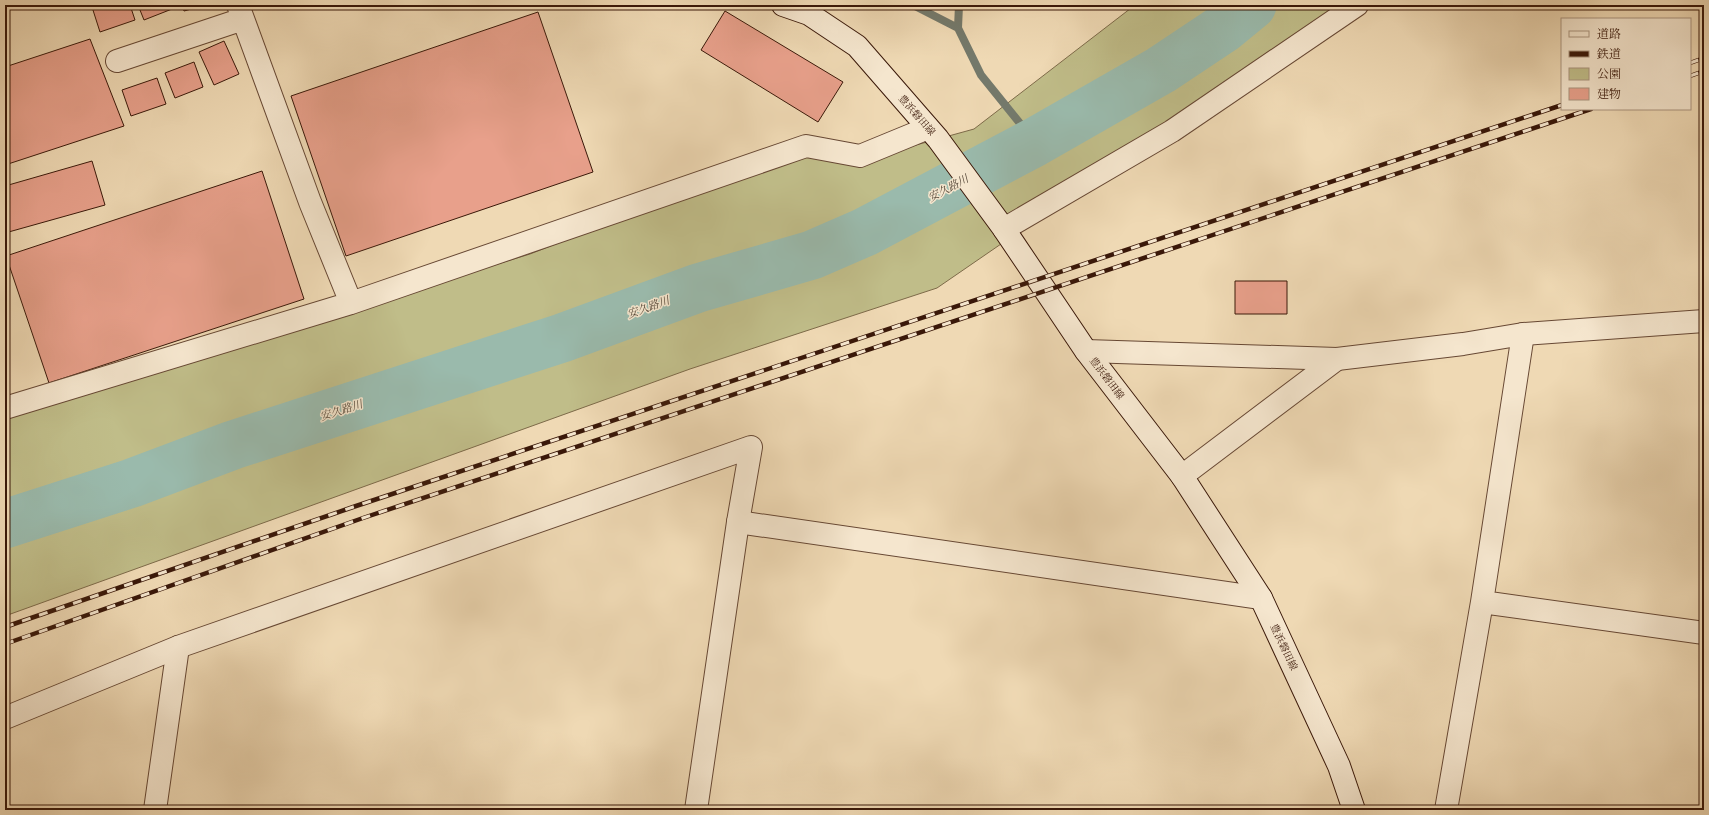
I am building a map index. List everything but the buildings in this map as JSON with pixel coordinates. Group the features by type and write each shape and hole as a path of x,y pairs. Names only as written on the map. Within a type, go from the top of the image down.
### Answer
{"street":[{"name":"豊浜磐田線","path":"783,5 809,14 857,46 933,134 1004,229 1086,350 1182,476 1261,598 1339,766 1354,810"},
{"path":"1004,229 1172,131 1357,5"},
{"path":"117,61 241,12 310,202 351,303"},
{"path":"5,408 351,303 806,146 860,156 933,134"},
{"path":"1086,350 1337,359 1463,344 1523,334 1704,321"},
{"path":"1446,810 1482,602 1523,334"},
{"path":"1182,476 1337,359"},
{"path":"5,718 178,647 751,447 738,522 696,810"},
{"path":"738,522 1261,598"},
{"path":"1482,602 1704,633"},
{"path":"155,810 178,647"}],"green space":[{"path":"1135,5 1354,5 1129,156 937,288 690,369 5,616 5,412 244,342 530,254 806,146 858,161 974,129"}],"waterway":[{"path":"913,5 958,28"},
{"path":"959,5 958,28 981,75 1035,142"},
{"name":"安久路川","path":"5,524 132,483 233,445 562,338 698,288 812,255 865,232 1035,142 1161,70 1224,28 1252,5"}],"railway":[{"path":"1691,63 1704,58"},
{"path":"1691,76 1704,71"},
{"path":"5,627 356,506 1561,105"},
{"path":"5,644 363,518 1588,110"}]}
